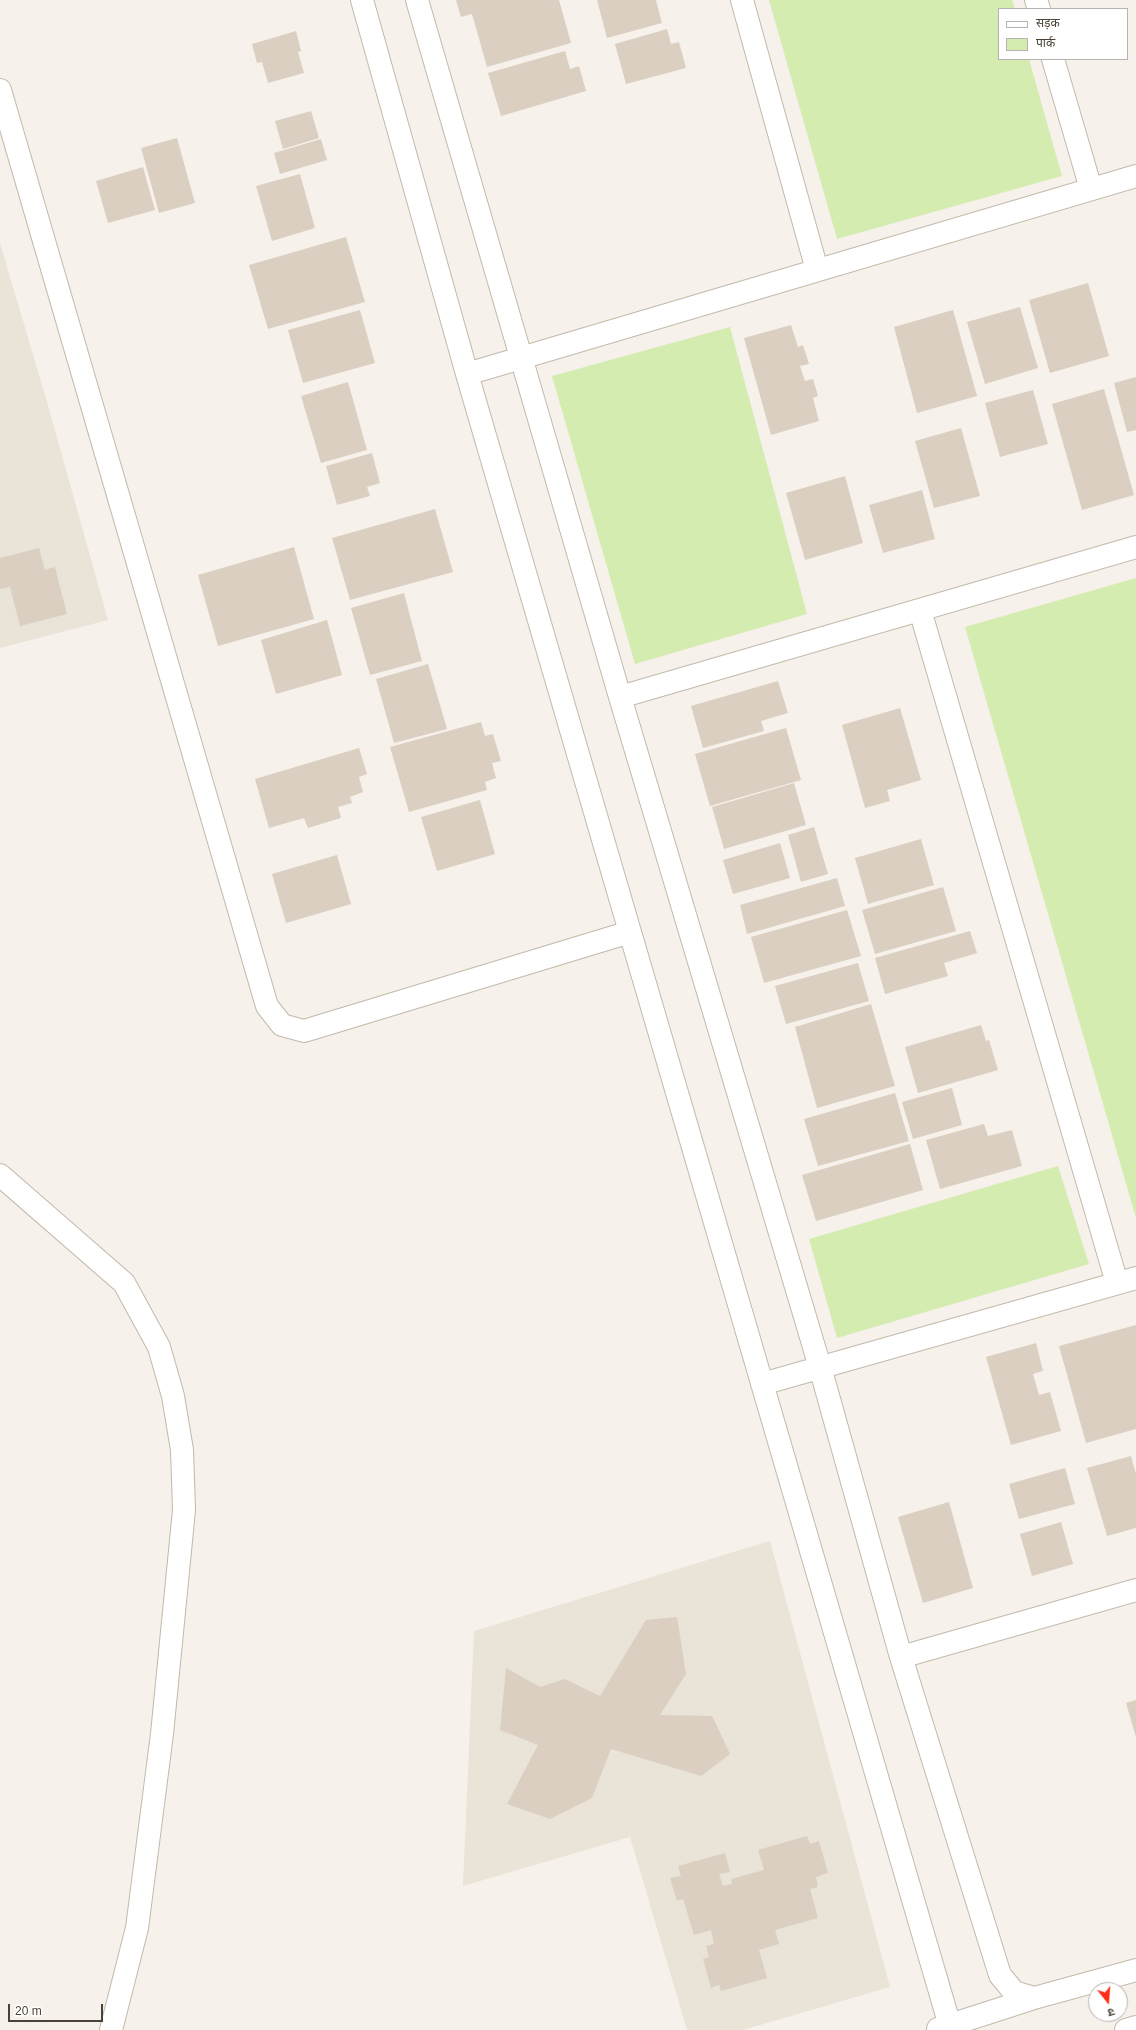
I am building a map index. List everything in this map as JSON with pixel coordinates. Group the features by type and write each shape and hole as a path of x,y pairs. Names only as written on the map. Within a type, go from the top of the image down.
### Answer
{"street":[{"path":"362,0 467,374 762,1384 947,2029 1034,1998 1136,1970"},
{"path":"417,0 620,697 820,1367 901,1656 1000,1975 1014,1992 1034,1998"},
{"path":"742,0 817,270"},
{"path":"1053,60 1091,189"},
{"path":"0,90 267,1006 282,1025 304,1031 630,932"},
{"path":"467,374 1136,176"},
{"path":"620,697 1136,547"},
{"path":"762,1384 1127,1280 920,610"},
{"path":"0,1175 124,1283 159,1347 173,1396 182,1450 184,1510 162,1734 137,1928 112,2030"},
{"path":"901,1656 1136,1590"},
{"path":"1126,2030 1136,2027"}],"shaded area":[{"path":"0,243 47,402 108,620 0,648"},
{"path":"770,1541 890,1987 743,2030 687,2030 630,1837 463,1886 474,1631"}],"green space":[{"path":"769,0 1012,0 1015,8 998,8 998,60 1029,60 1062,176 837,239"},
{"path":"730,327 807,614 635,664 552,376"},
{"path":"1136,578 1136,1218 965,627"},
{"path":"1058,1166 1089,1264 837,1338 809,1239"}],"building":[{"path":"456,0 559,0 571,43 487,67 472,14 461,17"},
{"path":"597,0 656,0 662,23 607,38"},
{"path":"667,29 671,44 679,42 686,68 626,84 615,44"},
{"path":"296,31 301,51 298,52 304,73 268,83 262,62 257,63 252,44"},
{"path":"565,51 570,69 579,66 586,91 501,116 488,73"},
{"path":"311,111 319,138 283,149 275,121"},
{"path":"177,138 195,203 159,213 141,148"},
{"path":"321,139 327,160 280,174 274,153"},
{"path":"143,167 155,210 108,223 96,181"},
{"path":"300,174 315,228 272,241 256,186"},
{"path":"346,237 365,302 268,329 249,265"},
{"path":"1088,283 1109,356 1050,373 1029,300"},
{"path":"1020,307 1038,368 985,384 967,322"},
{"path":"360,310 375,363 303,383 288,330"},
{"path":"953,310 977,396 917,413 894,327"},
{"path":"791,325 798,347 803,345 809,364 800,366 805,381 813,379 818,396 813,398 819,421 771,435 744,338"},
{"path":"1136,377 1136,430 1127,432 1114,383"},
{"path":"348,382 367,450 321,463 301,396"},
{"path":"1104,389 1134,495 1082,510 1052,404"},
{"path":"1033,390 1048,444 1000,457 985,403"},
{"path":"961,428 980,496 934,508 915,441"},
{"path":"372,453 380,483 367,487 370,496 337,505 326,466"},
{"path":"845,476 863,543 805,560 786,493"},
{"path":"922,490 935,539 883,553 869,505"},
{"path":"435,509 453,572 350,600 332,538"},
{"path":"294,547 314,619 218,646 198,575"},
{"path":"39,548 45,570 55,567 67,614 20,626 10,587 0,589 0,558"},
{"path":"404,593 422,661 370,675 351,608"},
{"path":"327,620 342,675 276,694 261,640"},
{"path":"428,664 447,729 394,743 376,679"},
{"path":"778,681 788,713 761,721 764,731 703,748 691,706"},
{"path":"900,708 921,780 887,790 890,801 865,808 842,725"},
{"path":"481,722 485,736 493,734 501,761 492,763 496,778 485,782 487,790 409,812 390,747"},
{"path":"786,728 801,780 710,806 695,754"},
{"path":"359,748 367,774 359,777 363,792 350,797 352,803 338,807 341,818 308,828 304,818 269,828 255,779"},
{"path":"794,783 806,825 724,849 712,807"},
{"path":"480,800 495,854 437,871 421,817"},
{"path":"814,827 828,874 801,882 788,835"},
{"path":"921,839 934,885 868,904 855,858"},
{"path":"780,843 790,878 733,894 723,860"},
{"path":"337,855 351,904 286,923 272,874"},
{"path":"837,878 845,906 747,934 740,905"},
{"path":"943,887 956,931 875,954 862,910"},
{"path":"847,910 861,956 764,983 751,937"},
{"path":"970,931 977,953 944,963 948,976 885,994 875,958"},
{"path":"858,963 869,1001 786,1024 775,986"},
{"path":"871,1004 895,1086 817,1108 795,1027"},
{"path":"981,1025 986,1041 989,1040 998,1070 918,1093 905,1047"},
{"path":"952,1088 962,1125 913,1139 902,1102"},
{"path":"895,1093 909,1141 818,1166 804,1119"},
{"path":"984,1124 988,1136 1012,1130 1022,1166 940,1189 926,1140"},
{"path":"910,1144 923,1190 816,1221 802,1175"},
{"path":"1136,1325 1136,1429 1086,1443 1059,1346"},
{"path":"1036,1343 1043,1371 1033,1374 1039,1395 1050,1392 1061,1431 1011,1445 986,1357"},
{"path":"1131,1456 1136,1474 1136,1528 1107,1536 1087,1468"},
{"path":"1065,1468 1075,1504 1019,1519 1009,1484"},
{"path":"949,1502 973,1588 923,1603 898,1517"},
{"path":"1061,1522 1073,1564 1032,1576 1020,1534"},
{"path":"677,1617 686,1674 660,1715 712,1716 730,1754 701,1776 611,1749 592,1798 550,1819 507,1804 538,1745 500,1730 506,1668 540,1687 565,1679 600,1696 646,1620"},
{"path":"1136,1700 1136,1737 1126,1703"},
{"path":"807,1836 810,1844 819,1841 828,1873 816,1877 818,1887 810,1889 818,1918 775,1930 779,1944 759,1950 767,1978 721,1991 719,1985 711,1988 703,1959 709,1957 706,1946 714,1944 711,1930 694,1935 683,1899 677,1901 670,1878 681,1876 678,1866 725,1853 730,1872 719,1874 723,1886 732,1884 731,1879 764,1870 758,1850"}]}
